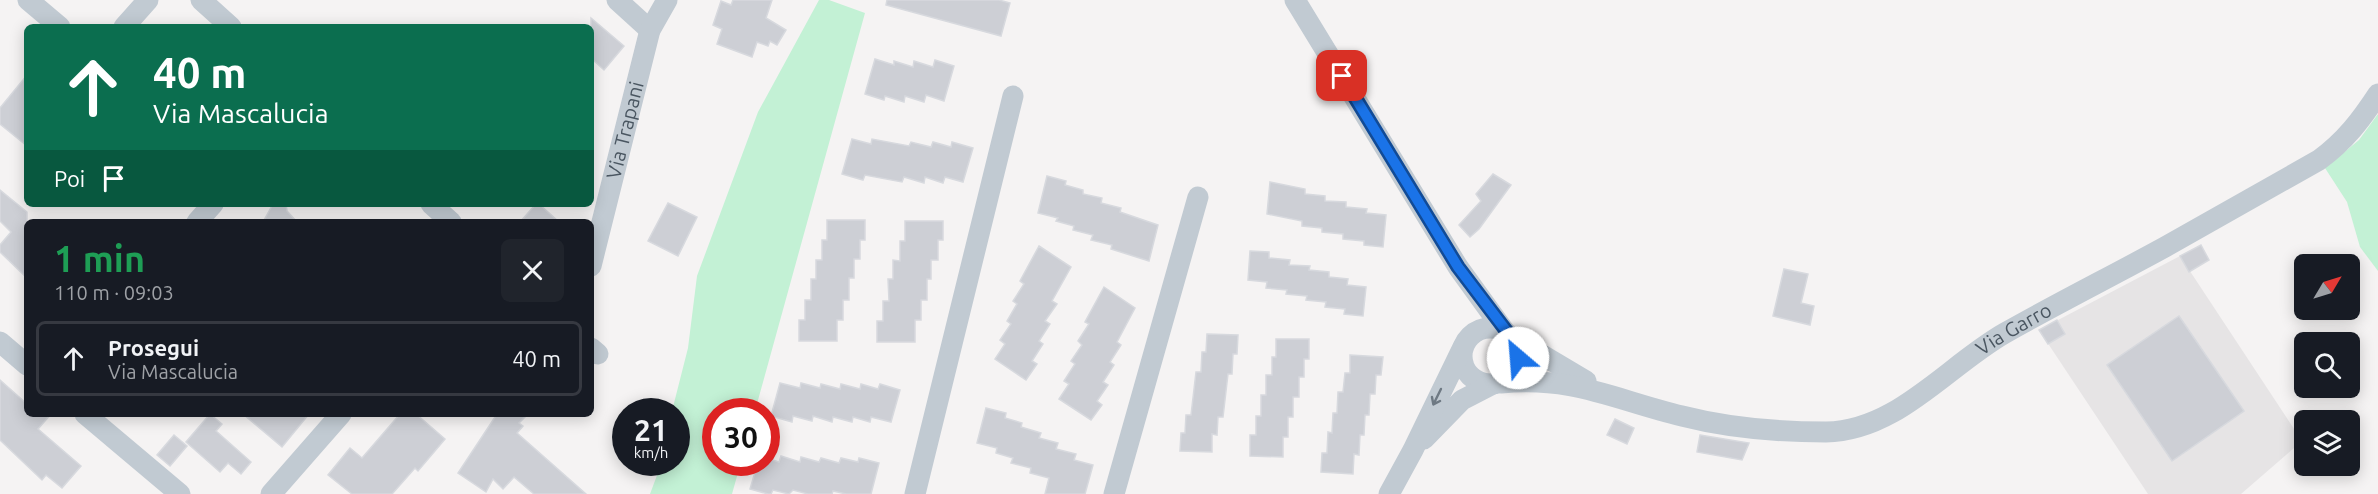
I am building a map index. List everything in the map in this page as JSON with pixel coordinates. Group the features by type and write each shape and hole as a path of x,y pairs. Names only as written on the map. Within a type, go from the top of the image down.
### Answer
{"street":[{"path":"28,0 56,24"},
{"path":"127,24 148,0"},
{"path":"201,0 228,24"},
{"path":"617,0 650,30"},
{"name":"Via Trapani","path":"594,254 650,30 667,0"},
{"path":"1295,0 1458,267 1516,345 1518,358 1512,375 1462,400 1413,450"},
{"name":"Via Garro","path":"1608,393 1681,416 1737,428 1828,432 1856,428 1880,420 2003,334 2164,248 2319,159 2339,145 2359,123 2378,94"},
{"path":"915,494 1013,96"},
{"path":"1114,494 1198,197"},
{"path":"200,219 210,207"},
{"path":"434,207 448,219"},
{"path":"1458,267 1471,306 1462,358 1466,371 1475,380 1497,383 1534,380 1608,393"},
{"path":"1389,494 1466,342 1483,328 1506,333 1548,361 1608,393"},
{"path":"0,342 24,362"},
{"path":"89,417 180,494"},
{"path":"271,494 338,417"}],"shaded area":[{"path":"2180,256 2294,429 2294,448 2241,494 2148,494 2039,330"}],"green space":[{"path":"819,0 829,0 865,13 759,398 702,398 702,476 737,476 732,494 650,494 657,476 690,476 690,398 675,398 688,348 697,276 758,112"},
{"path":"2378,114 2378,271 2360,247 2347,202 2325,168 2359,140"}],"building":[{"path":"733,0 772,0 766,18 786,30 777,45 770,41 768,46 757,42 752,57 717,44 722,29 713,25 721,1 731,5"},
{"path":"887,0 999,0 1010,3 1001,36 886,5"},
{"path":"591,18 624,46 604,70 594,61 594,24 591,24"},
{"path":"875,59 894,65 894,61 913,67 914,61 933,67 935,60 954,66 944,101 926,95 924,102 905,96 904,102 885,96 884,100 865,94"},
{"path":"24,79 24,144 0,124 0,108"},
{"path":"852,139 871,144 872,139 909,146 911,142 931,147 933,142 951,147 952,142 973,148 963,182 945,177 943,183 925,177 924,183 904,177 902,182 865,175 863,180 842,174"},
{"path":"1493,174 1511,185 1479,229 1470,237 1459,225 1481,201 1476,194"},
{"path":"1047,176 1066,181 1065,185 1083,190 1083,194 1102,198 1101,203 1121,208 1120,212 1158,225 1149,261 1111,249 1112,245 1091,240 1093,235 1073,230 1074,226 1056,221 1058,218 1038,213"},
{"path":"1270,182 1305,189 1305,194 1325,196 1325,201 1346,202 1346,207 1367,209 1366,213 1386,215 1383,247 1364,245 1364,241 1343,239 1343,234 1322,232 1322,228 1302,226 1302,221 1267,214"},
{"path":"0,190 27,212 27,219 24,219 24,275 0,252 0,245 11,232 0,221"},
{"path":"668,203 697,217 678,256 648,241"},
{"path":"271,207 286,207 294,219 265,219"},
{"path":"533,207 542,207 556,219 523,219"},
{"path":"827,220 865,220 865,240 860,240 860,259 854,259 854,278 849,278 849,300 843,300 843,320 837,320 837,341 799,341 799,320 805,320 805,300 811,300 811,279 816,279 816,260 822,260 822,240 827,240"},
{"path":"905,221 943,221 943,240 938,240 938,260 931,260 931,279 927,279 927,300 921,300 921,320 915,320 915,342 877,342 877,321 883,321 883,301 889,301 888,279 893,279 893,260 900,261 900,241 905,241"},
{"path":"2201,245 2209,260 2189,272 2180,256"},
{"path":"1039,246 1071,267 1052,301 1057,304 1045,321 1050,324 1039,341 1043,344 1032,361 1037,364 1026,380 995,359 1005,344 1000,340 1011,324 1007,321 1017,304 1013,301 1024,284 1020,281"},
{"path":"1250,251 1269,252 1269,258 1290,260 1289,265 1310,266 1309,270 1329,272 1329,277 1348,279 1347,285 1366,287 1363,316 1344,314 1345,309 1325,307 1326,302 1306,300 1307,296 1286,294 1287,290 1266,288 1267,282 1248,280"},
{"path":"1784,269 1808,274 1801,303 1814,306 1810,325 1773,316"},
{"path":"1104,287 1135,308 1117,342 1121,345 1110,362 1114,365 1103,382 1108,385 1097,401 1102,405 1091,420 1059,399 1069,384 1064,381 1075,364 1071,361 1082,345 1078,341 1089,324 1085,322"},
{"path":"2179,316 2244,411 2172,461 2107,365"},
{"path":"2057,320 2065,334 2048,344 2039,330"},
{"path":"1207,334 1238,335 1237,354 1233,354 1232,374 1228,374 1223,417 1218,417 1217,435 1212,434 1212,452 1180,451 1181,433 1185,433 1186,415 1191,415 1196,372 1201,372 1202,352 1206,352"},
{"path":"1276,339 1309,339 1309,359 1304,359 1304,377 1299,377 1299,397 1293,397 1293,417 1288,417 1288,437 1283,437 1283,457 1250,456 1250,435 1256,435 1256,416 1261,416 1261,395 1266,395 1266,375 1272,375 1272,357 1276,357"},
{"path":"1350,355 1383,357 1381,375 1376,375 1375,394 1370,394 1369,415 1365,415 1364,435 1360,435 1359,455 1354,454 1353,474 1321,472 1322,453 1327,453 1328,432 1332,433 1333,413 1337,413 1338,392 1343,392 1345,373 1350,373"},
{"path":"0,380 24,401 24,417 48,417 38,429 81,466 62,488 46,475 42,480 0,440"},
{"path":"780,383 800,388 801,383 820,388 821,384 840,389 841,384 860,389 861,384 878,389 880,384 900,390 891,422 871,417 870,422 853,417 852,422 833,417 832,422 813,416 812,421 793,416 792,422 780,419 780,398 776,398"},
{"path":"986,408 1006,413 1005,418 1022,423 1021,427 1041,433 1039,438 1058,443 1056,449 1076,454 1074,460 1093,465 1085,494 1045,494 1049,478 1030,473 1031,468 1011,463 1013,458 996,453 997,448 977,443"},
{"path":"207,417 214,417 222,424 216,431 251,462 241,474 228,463 220,472 186,442"},
{"path":"247,417 307,417 282,447"},
{"path":"397,417 419,417 445,439 418,471 415,468 392,494 352,494 328,475 350,448 362,458"},
{"path":"495,417 525,417 519,423 523,426 517,433 586,494 534,494 514,477 503,489 493,479 486,492 458,473"},
{"path":"1615,419 1634,428 1627,444 1607,435"},
{"path":"174,435 187,446 170,466 157,455"},
{"path":"1700,435 1749,443 1742,460 1697,452"},
{"path":"781,456 800,462 801,457 819,462 821,458 839,463 841,458 858,462 859,458 879,463 871,494 846,494 833,491 832,494 808,494 793,490 789,494 773,490 771,494 768,494 750,489 754,476 780,476"}],"route":[{"path":"1342,76 1458,267 1491,314 1514,341 1518,358"}]}
